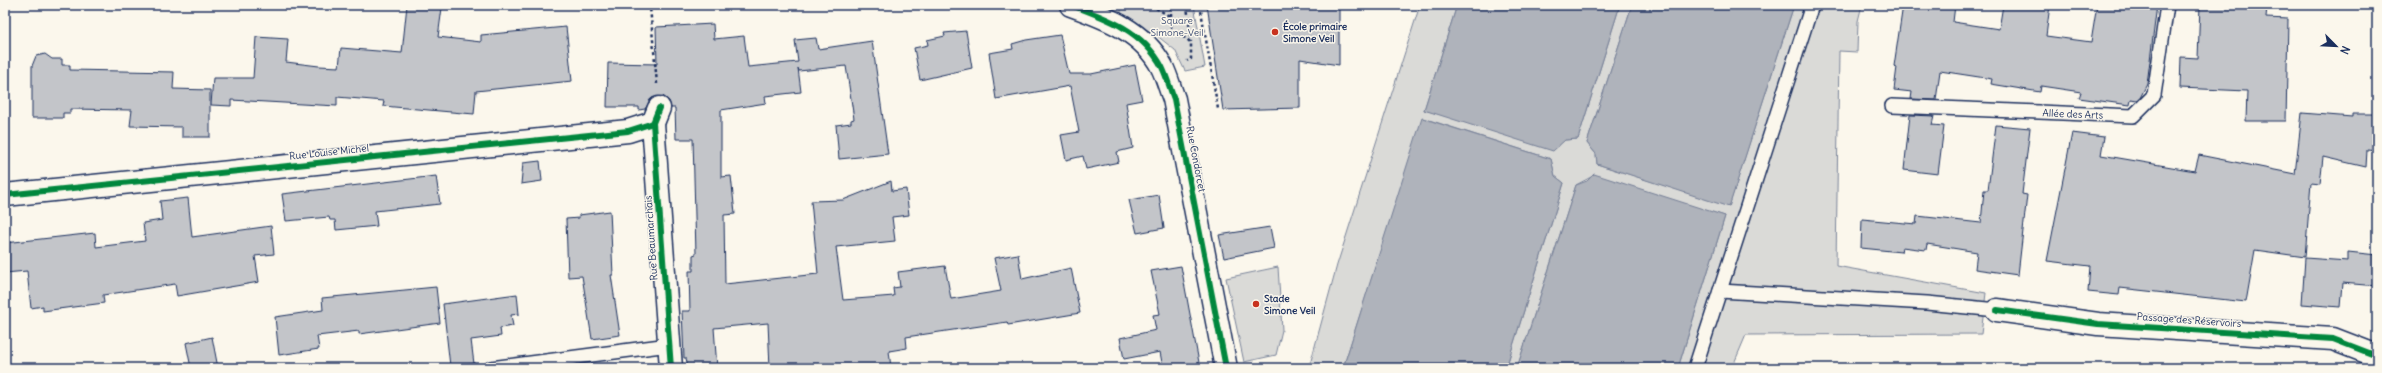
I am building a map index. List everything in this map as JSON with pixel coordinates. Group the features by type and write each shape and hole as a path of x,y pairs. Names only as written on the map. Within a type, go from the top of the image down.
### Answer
{"street":[{"name":"Rue Condorcet","path":"1071,5 1122,25 1146,44 1162,67 1174,99 1226,368"},
{"name":"Rue Louise Michel","path":"5,195 628,131 656,116"},
{"name":"Rue Beaumarchais","path":"656,116 671,368"},
{"name":"Passage des Réservoirs","path":"1996,310 2098,324 2333,339 2377,356"}],"lane":[{"path":"1695,368 1812,5"},
{"name":"Allée des Arts","path":"1892,106 2133,116 2154,95 2167,5"},
{"path":"1720,291 1927,303 1996,310"},
{"path":"491,368 669,345"}],"path":[{"path":"653,5 650,7 656,116"},
{"path":"1151,5 1171,17"},
{"path":"1170,40 1171,5"},
{"path":"1181,64 1191,58 1187,5"},
{"path":"1200,5 1218,109"},
{"path":"1171,34 1186,38 1191,43"}],"green space":[{"name":"Square Simone-Veil","path":"1121,5 1194,5 1205,67 1185,71 1175,50 1156,35 1121,15"},
{"path":"1420,5 1457,5 1424,110 1558,145 1565,140 1578,139 1620,5 1632,5 1587,143 1596,154 1597,164 1729,206 1794,5 1862,5 1858,21 1857,52 1839,51 1836,266 1986,293 1981,334 1746,335 1732,368 1678,368 1725,216 1591,177 1576,185 1517,368 1506,368 1564,183 1555,176 1551,159 1423,118 1343,368 1309,368 1337,265"},
{"name":"Stade Simone Veil","path":"1278,267 1282,330 1276,355 1244,362 1226,278"}],"shaded area":[{"path":"1457,5 1620,5 1578,139 1565,140 1553,151 1424,110"},
{"path":"1632,5 1794,5 1729,207 1597,164 1596,154 1587,143"},
{"path":"1422,118 1551,159 1555,176 1564,183 1506,368 1343,368"},
{"path":"1594,174 1725,216 1678,368 1517,368 1576,185 1587,181"}],"building":[{"path":"407,5 442,8 438,37 481,42 481,35 566,27 572,81 476,91 474,114 383,106 384,101 337,97 337,106 231,100 231,106 211,105 213,78 253,78 256,37 288,39 286,62 319,66 339,67 341,48 402,53"},
{"name":"École primaire Simone Veil","path":"1207,5 1339,5 1339,65 1300,59 1300,108 1223,110"},
{"path":"1903,5 1955,5 1953,22 1999,29 2003,5 2050,5 2046,36 2091,42 2097,5 2157,5 2147,84 2140,98 2137,100 2131,99 2130,105 2079,98 2081,92 2041,86 2040,92 1991,84 1992,79 1940,71 1936,100 1911,99 1912,92 1894,90 1897,67 1894,66"},
{"path":"2200,5 2267,5 2266,18 2288,19 2286,121 2246,121 2247,91 2180,88 2181,57 2198,58"},
{"path":"713,24 714,39 744,36 748,67 798,62 795,40 816,38 818,49 872,41 888,154 839,159 836,125 851,123 851,120 854,119 846,66 799,71 798,68 801,92 765,96 766,103 721,110 721,177 731,176 735,214 724,215 725,284 818,274 811,201 843,200 891,181 892,191 906,189 909,215 892,217 895,241 836,247 843,300 894,296 893,288 900,287 898,272 945,266 951,299 1001,291 994,258 1018,254 1022,279 1071,268 1080,313 1008,325 1007,322 906,337 907,348 889,351 891,368 770,368 768,323 714,328 717,368 688,368 686,358 684,358 682,311 690,311 689,271 693,271 693,255 696,254 693,139 676,139 675,108 671,108 669,101 663,96 652,98 645,109 639,110 639,107 607,107 608,63 657,64 656,27"},
{"path":"966,31 972,68 920,80 914,48 928,45 927,40 945,36 944,33"},
{"path":"1060,35 1069,74 1091,74 1135,65 1142,100 1126,103 1133,148 1117,152 1119,162 1086,169 1083,156 1066,160 1061,135 1079,132 1070,86 996,99 989,53 1013,49 1012,44 1026,40"},
{"path":"45,54 52,59 62,59 62,65 70,65 70,70 174,72 173,89 210,90 210,137 182,137 182,127 130,126 132,110 70,109 70,113 63,113 63,118 32,118 32,66 36,56"},
{"path":"2302,113 2352,117 2352,114 2377,114 2377,151 2367,150 2366,167 2323,157 2320,184 2311,183 2305,257 2255,250 2246,302 2120,288 2119,295 2088,292 2090,266 2047,261 2072,133 2104,137 2101,155 2195,171 2199,155 2295,174"},
{"path":"1910,115 1934,116 1932,125 1944,126 1938,174 1904,170"},
{"path":"1996,125 2030,128 2022,194 2027,195 2018,275 1975,269 1977,252 1927,244 1926,250 1902,247 1901,252 1861,248 1862,219 1916,224 1917,216 1981,223 1984,190 1988,190"},
{"path":"540,161 542,181 521,184 523,163"},
{"path":"436,176 440,204 375,211 377,226 336,230 335,220 330,220 329,217 286,221 282,194"},
{"path":"1159,195 1164,228 1137,233 1129,200"},
{"path":"188,198 192,237 271,226 274,254 255,256 259,282 177,296 175,284 103,295 104,303 43,311 43,306 31,308 27,271 5,273 5,243 95,233 96,247 145,241 143,223 162,220 160,201"},
{"path":"610,211 613,275 611,275 620,335 592,339 582,276 568,277 566,219 579,218 579,215"},
{"path":"1270,227 1274,248 1224,258 1219,235"},
{"path":"2348,252 2377,255 2377,286 2342,283 2340,307 2302,304 2305,258 2348,261"},
{"path":"1181,266 1200,368 1163,368 1160,352 1124,359 1120,338 1156,330 1153,315 1160,314 1151,271"},
{"path":"436,287 440,323 359,334 359,331 317,336 319,349 279,355 275,317 323,310 322,298"},
{"path":"517,294 519,314 511,315 513,326 500,328 501,336 471,340 474,364 450,366 443,304"},
{"path":"212,337 218,368 191,368 186,343"}],"cycle path":[{"path":"1071,5 1098,15 1123,27 1145,44 1164,71 1174,99 1226,368"},
{"path":"659,108 653,123 671,368"},
{"path":"5,195 628,131 653,123"},
{"path":"1997,310 2098,324 2333,339 2377,356"}],"place":[{"name":"École primaire Simone Veil","path":"1275,32"},
{"name":"Stade Simone Veil","path":"1256,304"}]}
